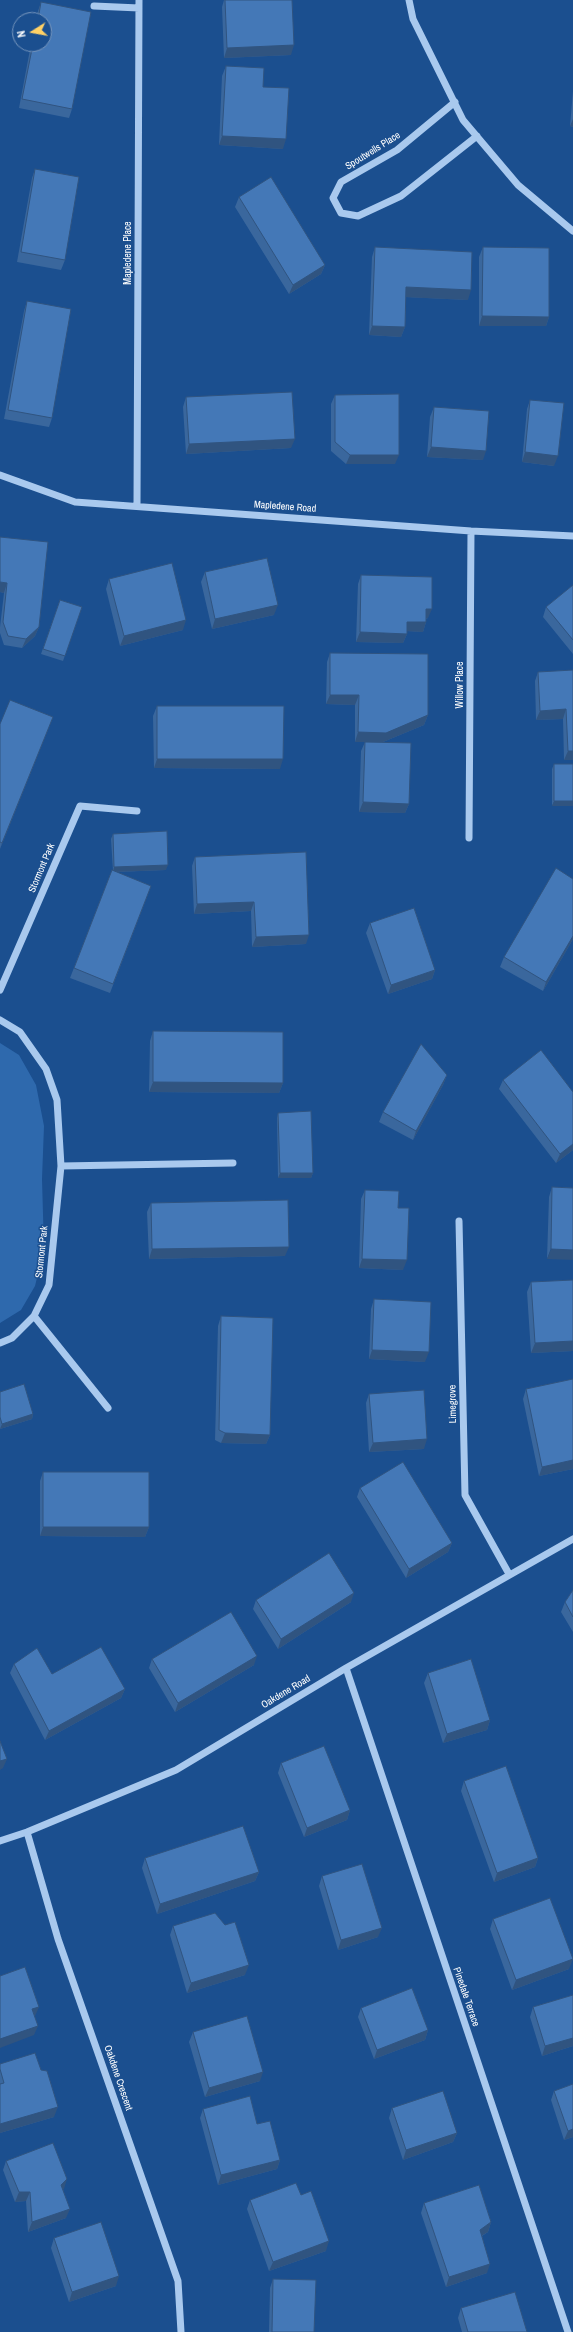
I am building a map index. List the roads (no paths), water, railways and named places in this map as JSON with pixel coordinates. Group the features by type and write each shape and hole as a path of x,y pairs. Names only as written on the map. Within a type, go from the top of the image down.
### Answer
{"street":[{"path":"409,0 413,18 463,120 518,185 573,231"},
{"path":"94,6 139,4"},
{"name":"Mapledene Place","path":"137,506 139,4"},
{"name":"Spoutwells Place","path":"454,102 397,150 341,182 333,198 341,213 358,216 401,196 477,136"},
{"name":"Mapledene Road","path":"0,475 75,502 471,531 573,536"},
{"name":"Willow Place","path":"469,838 471,531"},
{"name":"Stormont Park","path":"0,990 80,806 137,811"},
{"name":"Stormont Park","path":"0,1020 20,1032 46,1068 57,1100 61,1166 49,1285 34,1316 12,1338 0,1343"},
{"path":"61,1166 233,1163"},
{"name":"Limegrove","path":"459,1221 465,1495 509,1574"},
{"path":"34,1316 108,1408"},
{"name":"Oakdene Road","path":"0,1841 27,1832 176,1770 346,1668 573,1539"},
{"name":"Pinedale Terrace","path":"346,1668 568,2332"},
{"name":"Oakdene Crescent","path":"27,1832 58,1939 178,2281 181,2332"}]}
